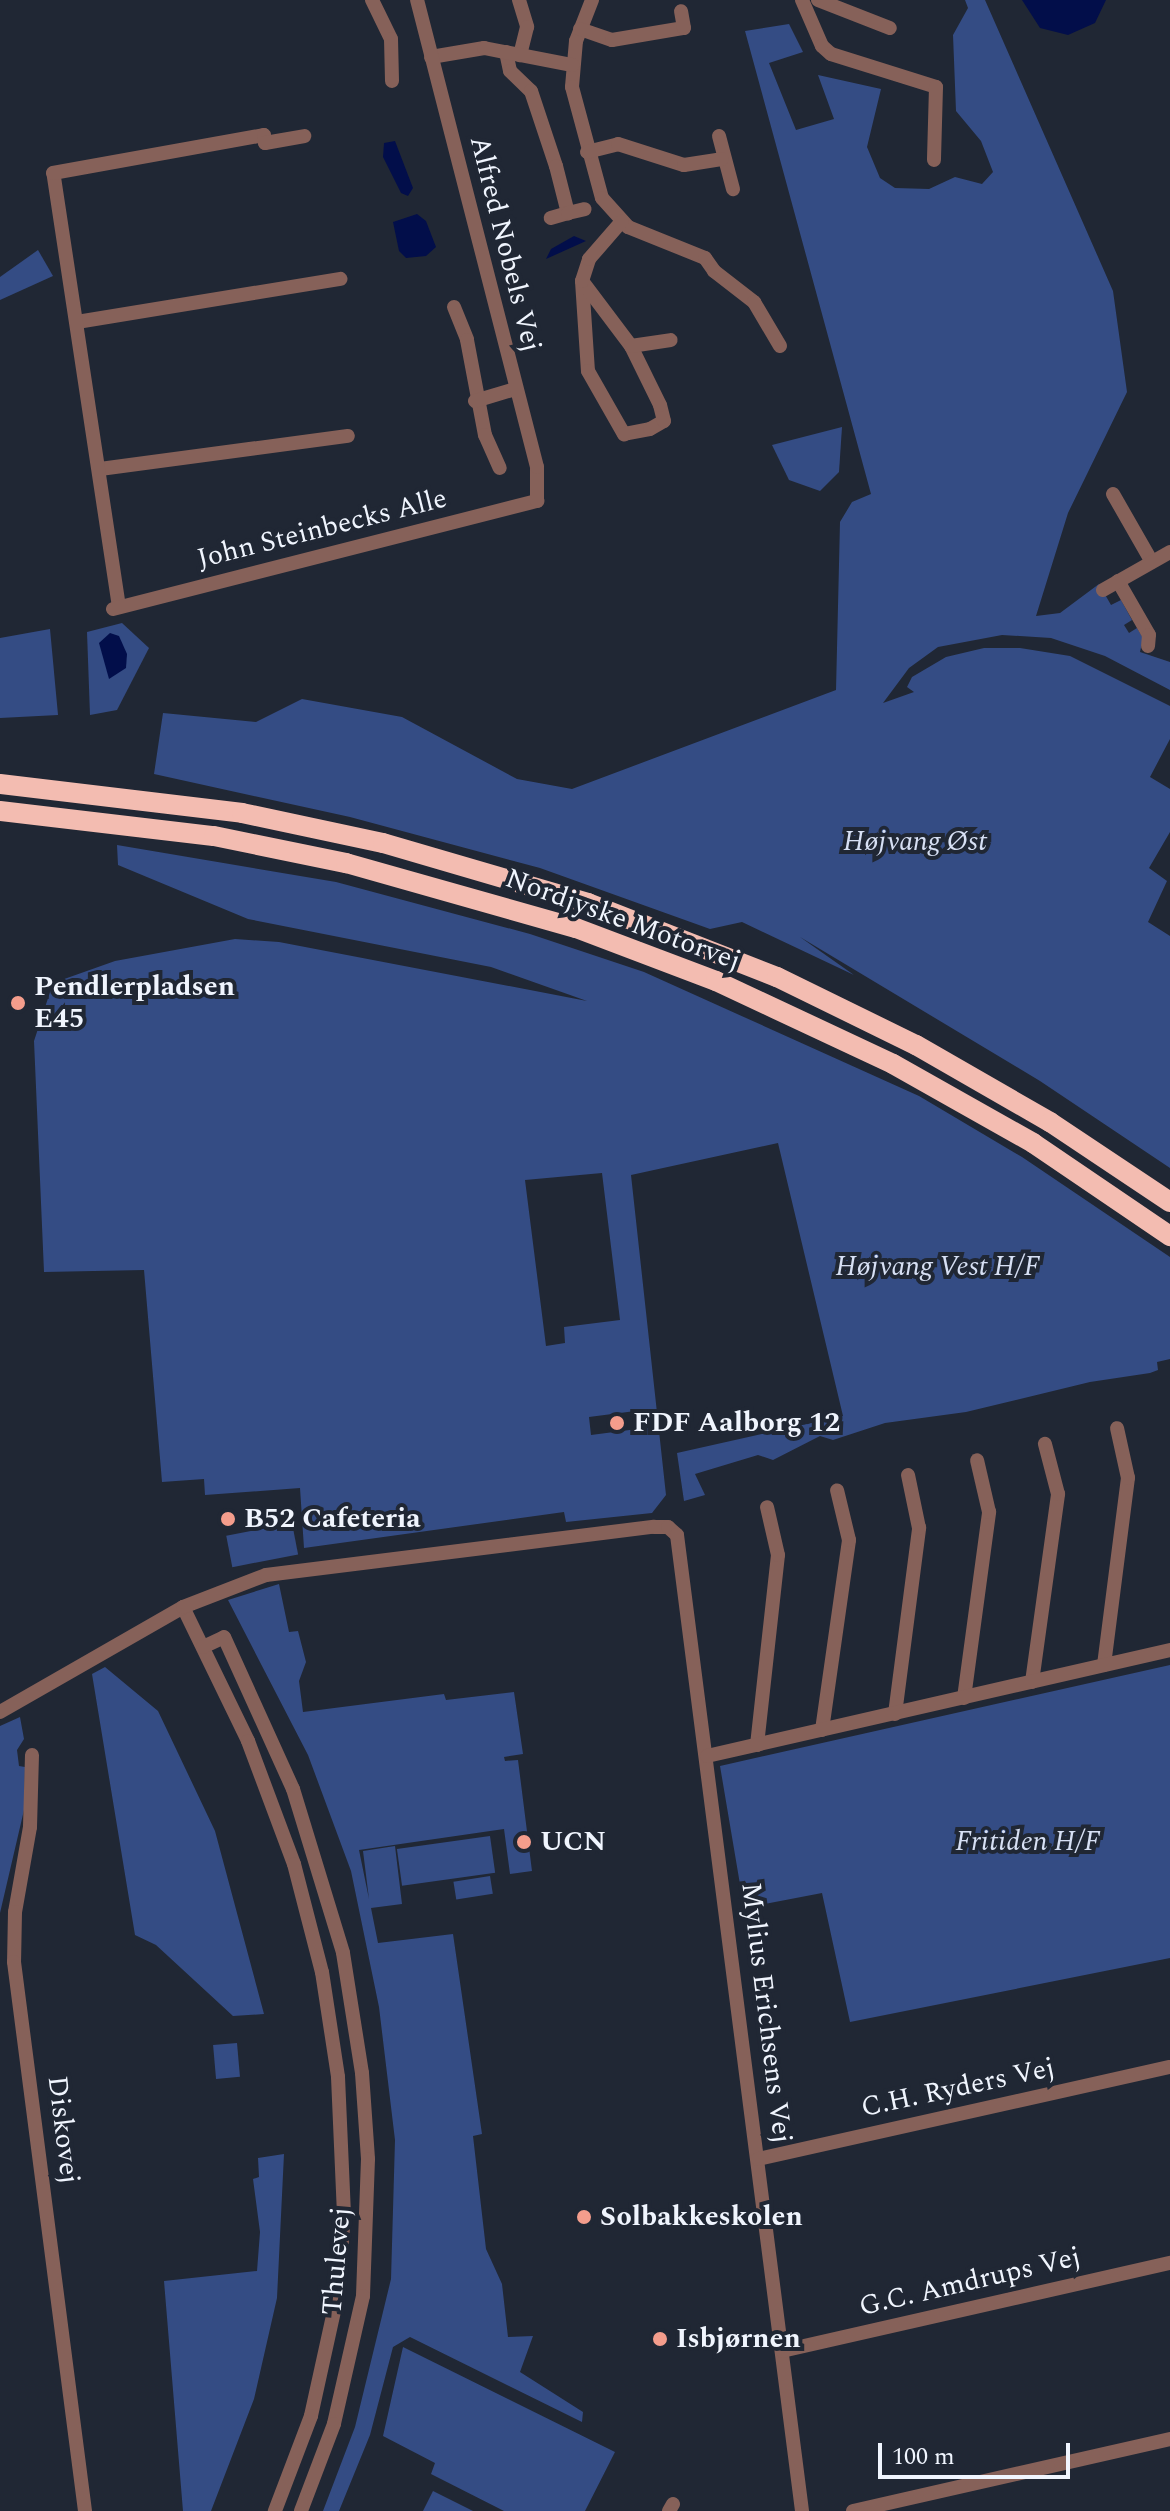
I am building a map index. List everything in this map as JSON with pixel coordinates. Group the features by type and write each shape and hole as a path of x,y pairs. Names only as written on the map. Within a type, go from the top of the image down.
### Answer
{"highway":[{"name":"Nordjyske Motorvej","path":"0,784 242,813 369,840 615,913 777,977 916,1045 1050,1122 1170,1202"},
{"name":"Nordjyske Motorvej","path":"0,811 214,836 346,863 487,900 662,960 837,1037 1008,1128 1170,1236"},
{"path":"0,826 184,843 487,900"}],"street":[{"path":"372,0 391,39 392,81"},
{"name":"Alfred Nobels Vej","path":"417,0 537,467 537,501"},
{"path":"519,0 527,27 513,53 510,71 531,91 568,213"},
{"path":"592,0 580,29 572,65 587,152 602,198 622,221 705,258 714,271 754,302 780,346"},
{"path":"802,0 822,46 831,54 936,87 934,160"},
{"path":"818,0 890,28"},
{"path":"580,29 612,40 684,28 681,11"},
{"path":"431,57 475,48 572,65"},
{"name":"John Steinbecks Alle","path":"304,136 265,143 264,135 53,173 100,469 116,608 537,501"},
{"path":"719,136 722,159 733,189"},
{"path":"587,152 618,144 684,165 722,159"},
{"path":"551,218 585,209"},
{"path":"582,281 631,346 664,421 624,434 588,371 580,311 582,281 589,259 622,221"},
{"path":"77,322 341,279"},
{"path":"454,307 467,340 475,401 500,468"},
{"path":"631,346 671,340"},
{"path":"475,401 515,389"},
{"path":"100,469 348,436"},
{"path":"1113,494 1152,562"},
{"path":"1103,590 1170,552"},
{"path":"1118,581 1149,635 1148,646"},
{"path":"1104,1665 1128,1478 1117,1428"},
{"path":"1032,1682 1058,1494 1045,1444"},
{"path":"964,1698 989,1512 977,1460"},
{"path":"895,1714 919,1528 908,1475"},
{"path":"822,1730 849,1540 837,1490"},
{"path":"757,1745 778,1555 767,1507"},
{"name":"Mylius Erichsens Vej","path":"183,1607 226,1586 281,1573 668,1527 682,1545 802,2511"},
{"path":"0,1712 183,1607"},
{"name":"Thulevej","path":"183,1607 253,1753 298,1879 329,2011 343,2133 341,2272 321,2378 275,2511"},
{"name":"Thulevej","path":"203,1647 224,1637 275,1743 321,1872 353,2007 368,2145 365,2275 353,2356 301,2511"},
{"path":"707,1756 1170,1650"},
{"path":"253,1753 275,1743"},
{"name":"Diskovej","path":"32,1755 30,1827 15,1912 14,1962 85,2511"},
{"path":"298,1879 321,1872"},
{"path":"329,2011 353,2007"},
{"name":"C.H. Ryders Vej","path":"758,2159 1170,2067"},
{"name":"G.C. Amdrups Vej","path":"782,2351 1170,2263"},
{"path":"853,2511 1170,2439"}],"green space":[{"name":"Højvang Øst","path":"965,0 985,0 1113,291 1127,392 1068,513 1036,616 1060,613 1099,584 1111,605 1121,600 1132,620 1124,625 1129,633 1137,628 1143,638 1140,652 1170,662 1170,690 1105,656 1051,638 1002,635 938,647 909,668 883,703 914,692 907,687 912,677 946,657 984,648 1020,648 1070,656 1170,706 1170,739 1150,777 1170,789 1170,832 1149,868 1167,881 1148,922 1170,936 1170,1168 1040,1081 800,937 854,975 742,922 710,929 540,868 350,817 154,774 163,713 256,722 302,699 402,717 517,779 572,789 836,690 840,522 852,502 871,494 745,31 789,24 803,52 769,63 796,130 834,119 818,75 881,89 867,147 880,178 895,188 929,189 955,177 982,184 993,172 981,141 956,111 953,35 968,8"},
{"path":"38,250 53,276 0,300 0,277"},
{"path":"842,427 839,472 820,491 789,480 772,445"},
{"path":"122,623 149,648 117,710 90,715 87,632"},
{"path":"50,629 58,715 0,718 0,638"},
{"name":"Højvang Vest H/F","path":"117,845 336,882 530,934 644,972 919,1096 1022,1157 1170,1257 1170,1359 1157,1362 1158,1370 1150,1373 1090,1382 966,1412 885,1423 833,1440 820,1436 773,1460 758,1455 695,1474 705,1495 684,1501 677,1453 843,1416 778,1143 631,1175 666,1495 652,1513 566,1522 564,1512 304,1548 300,1488 205,1495 204,1479 162,1482 144,1270 44,1272 34,1041 53,983 115,961 235,939 279,942 587,1001 491,967 248,919 118,865","holes":["602,1173 620,1320 564,1327 565,1343 546,1346 525,1180","643,1410 645,1428 591,1435 589,1417"]},
{"path":"292,1523 298,1554 232,1567 226,1536"},
{"path":"279,1584 289,1632 298,1631 306,1662 299,1681 303,1712 444,1694 446,1700 514,1692 523,1754 504,1757 505,1761 518,1760 532,1871 510,1874 504,1829 359,1850 369,1899 363,1851 395,1846 402,1904 371,1908 378,1943 453,1934 482,2134 473,2136 486,2249 502,2284 508,2337 533,2336 520,2372 583,2412 582,2422 410,2337 393,2347 370,2435 339,2511 323,2511 355,2427 391,2279 395,2140 379,2007 351,1871 308,1755 228,1600"},
{"name":"Fritiden H/F","path":"1170,1665 1170,1958 850,2022 822,1893 744,1908 720,1766"},
{"path":"105,1667 158,1711 215,1831 264,2014 233,2016 156,1945 135,1935 92,1674"},
{"path":"20,1717 24,1739 17,1750 19,1766 25,1767 24,1810 0,1913 0,1726"},
{"path":"490,1836 495,1873 402,1886 397,1849"},
{"path":"490,1876 493,1894 456,1900 453,1882"},
{"path":"237,2043 240,2077 216,2079 213,2045"},
{"path":"284,2154 277,2298 254,2399 211,2511 183,2511 164,2281 257,2271 260,2232 253,2179 259,2177 258,2158"},
{"path":"403,2347 615,2452 585,2511 504,2511 431,2474 435,2463 383,2436"},
{"path":"433,2491 473,2511 423,2511"}],"shaded area":[{"path":"1022,0 1106,0 1095,23 1068,35 1040,28"},
{"path":"395,141 413,188 408,196 401,193 383,157 384,143"},
{"path":"417,214 426,221 436,247 426,256 406,258 399,251 393,222"},
{"path":"574,236 586,241 546,259 551,249"},
{"path":"110,633 119,636 127,654 126,668 109,679 99,643"}],"place":[{"name":"Pendlerpladsen E45","path":"18,1003"},
{"name":"FDF Aalborg 12","path":"617,1423"},
{"name":"B52 Cafeteria","path":"228,1519"},
{"name":"UCN","path":"524,1842"},
{"name":"Solbakkeskolen","path":"584,2217"},
{"name":"Isbjørnen","path":"660,2339"}]}
